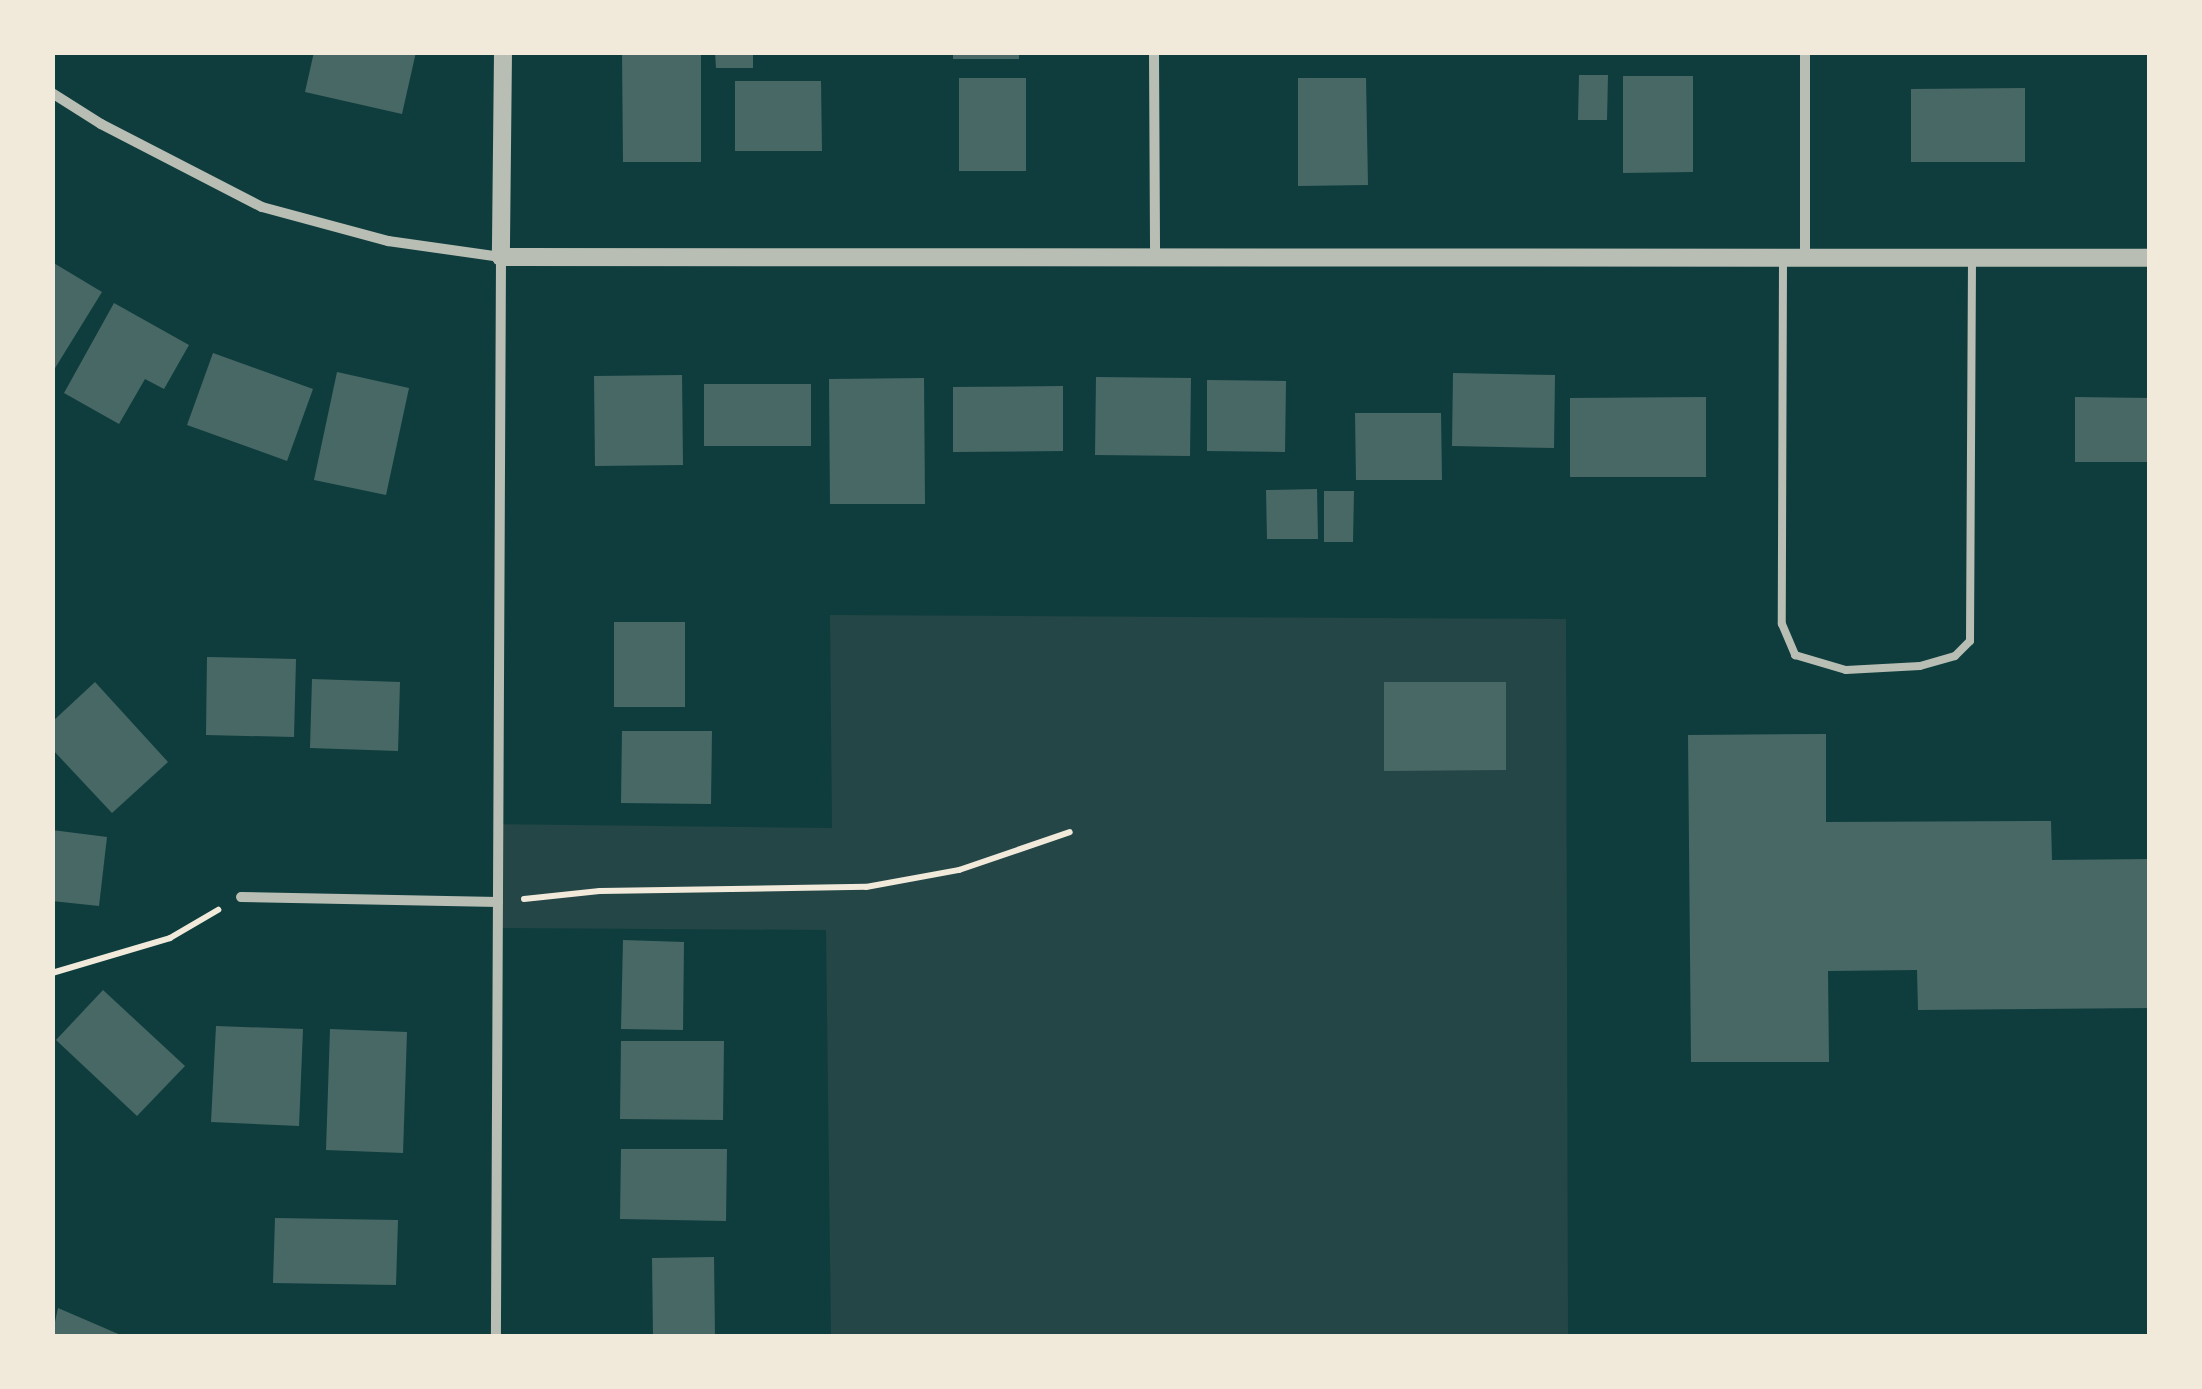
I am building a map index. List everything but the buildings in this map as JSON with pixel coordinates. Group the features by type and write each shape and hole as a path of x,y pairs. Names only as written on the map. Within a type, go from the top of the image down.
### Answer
{"street":[{"path":"496,1336 503,52"},
{"path":"1154,52 1155,261"},
{"path":"1805,52 1805,260"},
{"path":"52,93 135,142 262,207 388,241 502,257 1155,261 2150,258"},
{"path":"241,897 498,902"}],"lane":[{"path":"1783,260 1782,624 1795,655 1846,670 1920,666 1954,656 1970,641 1972,259"}],"path":[{"path":"498,902 600,891 866,887 959,870 1070,832"},
{"path":"52,973 170,938 241,897"}],"shaded area":[{"path":"830,615 1566,619 1568,1336 831,1336 826,930 495,928 495,824 832,828"}]}
